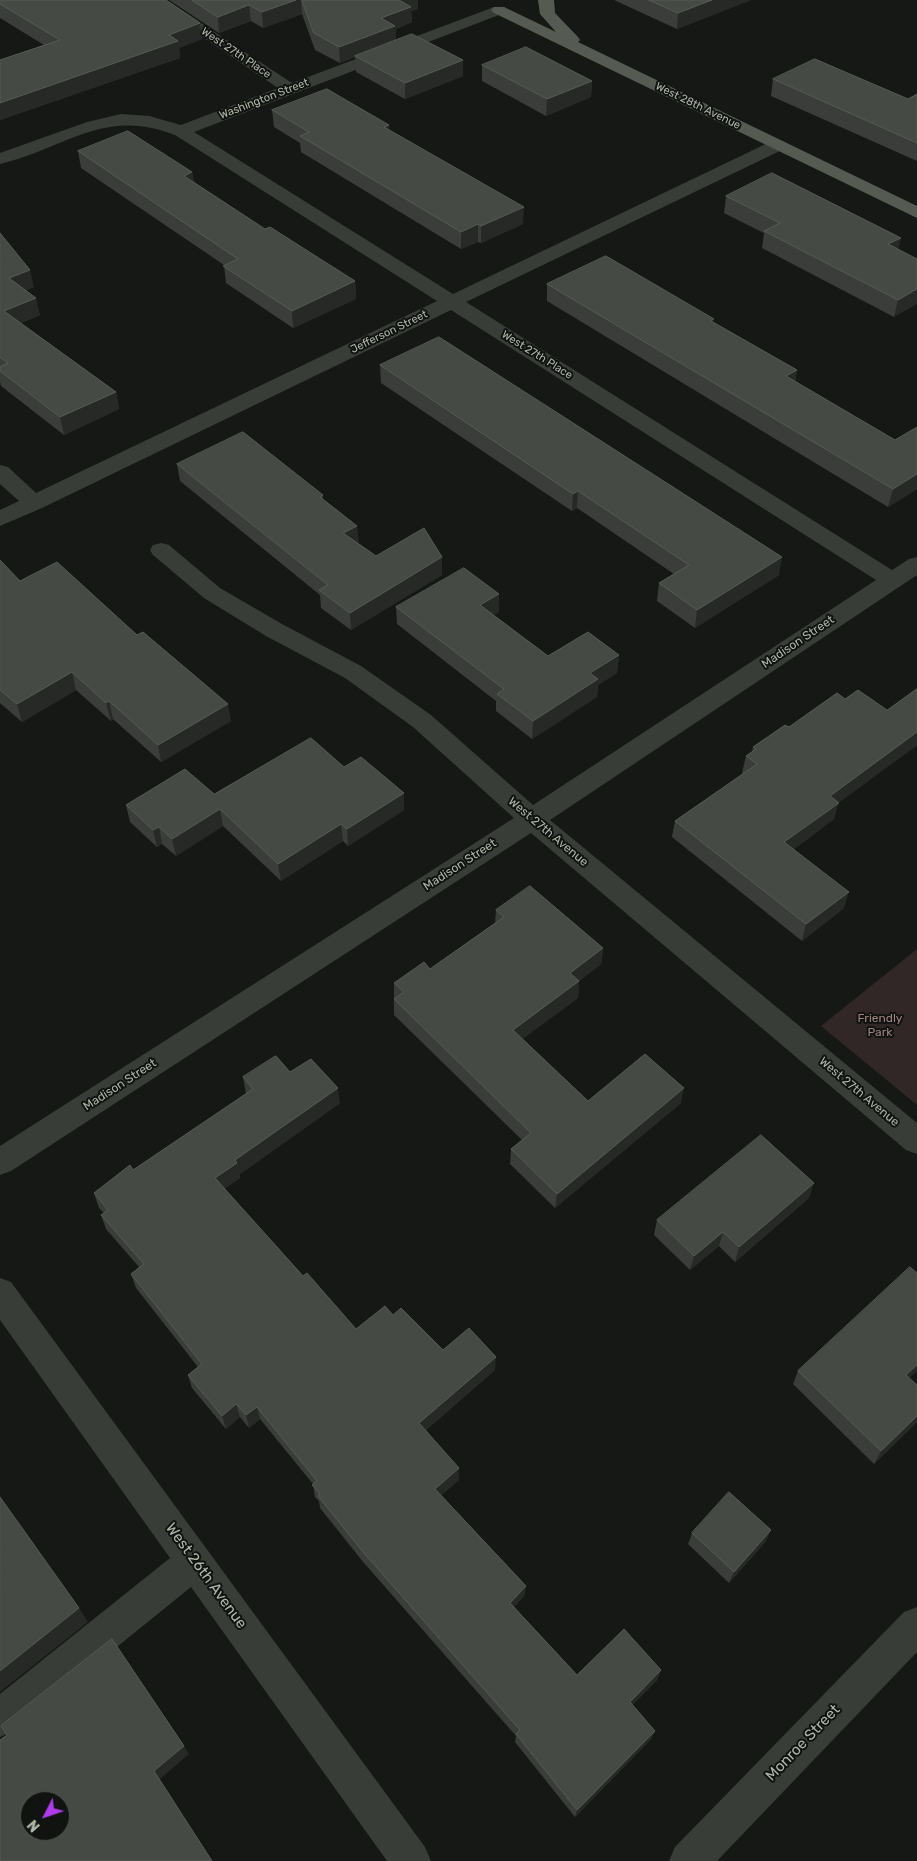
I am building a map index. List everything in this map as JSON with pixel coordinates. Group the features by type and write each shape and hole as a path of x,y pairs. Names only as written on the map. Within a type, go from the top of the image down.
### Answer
{"main road":[{"path":"546,0 548,14 585,51"},
{"name":"Washington Street","path":"499,10 519,2"},
{"name":"West 28th Avenue","path":"499,10 917,213"}],"street":[{"name":"West 27th Place","path":"156,0 290,89"},
{"name":"West 28th Avenue","path":"478,0 499,10"},
{"name":"Washington Street","path":"181,131 499,10"},
{"path":"0,159 91,125 113,119 154,121 181,131"},
{"name":"West 27th Place","path":"181,131 892,580"},
{"name":"Jefferson Street","path":"0,519 778,145"},
{"path":"0,472 34,503"},
{"name":"West 27th Avenue","path":"160,550 212,593 353,672 422,721 532,819 917,1141"},
{"name":"Madison Street","path":"0,1162 532,819 917,564"},
{"name":"West 26th Avenue","path":"0,1293 411,1861"},
{"path":"0,1718 195,1561"},
{"name":"Monroe Street","path":"689,1861 917,1626"}],"green space":[{"name":"Friendly Park","path":"917,949 917,1105 821,1026"}],"building":[{"path":"0,0 166,0 200,23 169,35 178,41 0,103 0,60 60,40 0,4"},
{"path":"192,0 296,0 262,12 249,5 218,17"},
{"path":"302,0 399,0 411,7 381,18 395,26 339,47 314,33"},
{"path":"649,0 712,0 678,13"},
{"path":"412,34 463,60 405,83 355,56"},
{"path":"526,47 592,81 547,99 482,65"},
{"path":"815,59 908,99 917,94 917,143 773,79"},
{"path":"327,89 389,125 384,127 524,207 481,226 478,224 461,232 300,136 309,132 272,110"},
{"path":"128,131 192,172 184,176 265,229 270,227 355,281 292,311 223,266 238,259 78,151"},
{"path":"772,173 901,238 888,244 917,259 917,289 898,300 764,231 780,223 726,196"},
{"path":"0,233 30,270 9,278 36,298 4,311 116,392 60,417 0,371 0,367 8,363 0,357"},
{"path":"606,256 714,319 711,321 797,370 786,376 895,440 917,427 917,474 893,489 547,284"},
{"path":"439,337 782,557 697,610 659,583 689,565 578,491 573,494 380,365"},
{"path":"243,432 323,495 320,497 357,526 343,533 376,556 424,528 442,557 350,613 319,590 328,585 177,464"},
{"path":"0,560 20,581 57,562 137,635 143,632 228,704 158,745 109,701 106,703 72,672 17,704 0,690"},
{"path":"464,568 499,594 480,605 548,656 588,632 619,655 590,673 598,679 533,721 497,694 504,689 396,607"},
{"path":"917,689 917,732 830,796 839,803 784,842 849,892 806,924 675,821 757,764 746,756 756,749 753,747 785,725 789,727 837,693 845,699 858,690 887,710"},
{"path":"311,738 344,767 361,757 404,793 347,829 341,824 278,864 220,809 172,839 159,827 153,830 126,805 185,769 214,794"},
{"path":"530,886 603,948 570,973 579,981 513,1030 588,1101 645,1054 684,1088 557,1194 511,1149 531,1133 394,999 404,992 394,983 424,962 430,969 504,917 496,910"},
{"path":"276,1056 290,1072 311,1059 338,1088 235,1160 237,1163 215,1178 303,1276 307,1273 356,1329 385,1306 393,1315 401,1308 443,1350 469,1328 496,1357 419,1423 459,1468 435,1489 526,1586 510,1603 577,1675 624,1629 661,1670 630,1702 655,1731 577,1810 516,1734 520,1730 363,1552 318,1496 320,1494 312,1485 317,1481 257,1407 246,1415 236,1404 222,1416 188,1375 202,1364 131,1274 144,1264 101,1215 108,1210 94,1193 130,1165 133,1170 253,1089 243,1077"},
{"path":"761,1135 814,1183 739,1247 723,1232 694,1256 657,1220"},
{"path":"910,1267 917,1273 917,1365 906,1375 917,1385 917,1416 881,1451 798,1371"},
{"path":"729,1492 771,1530 734,1572 692,1533"},
{"path":"0,1497 79,1608 0,1671"},
{"path":"112,1639 184,1746 154,1771 212,1861 0,1861 0,1740 7,1735 1,1726"}]}
